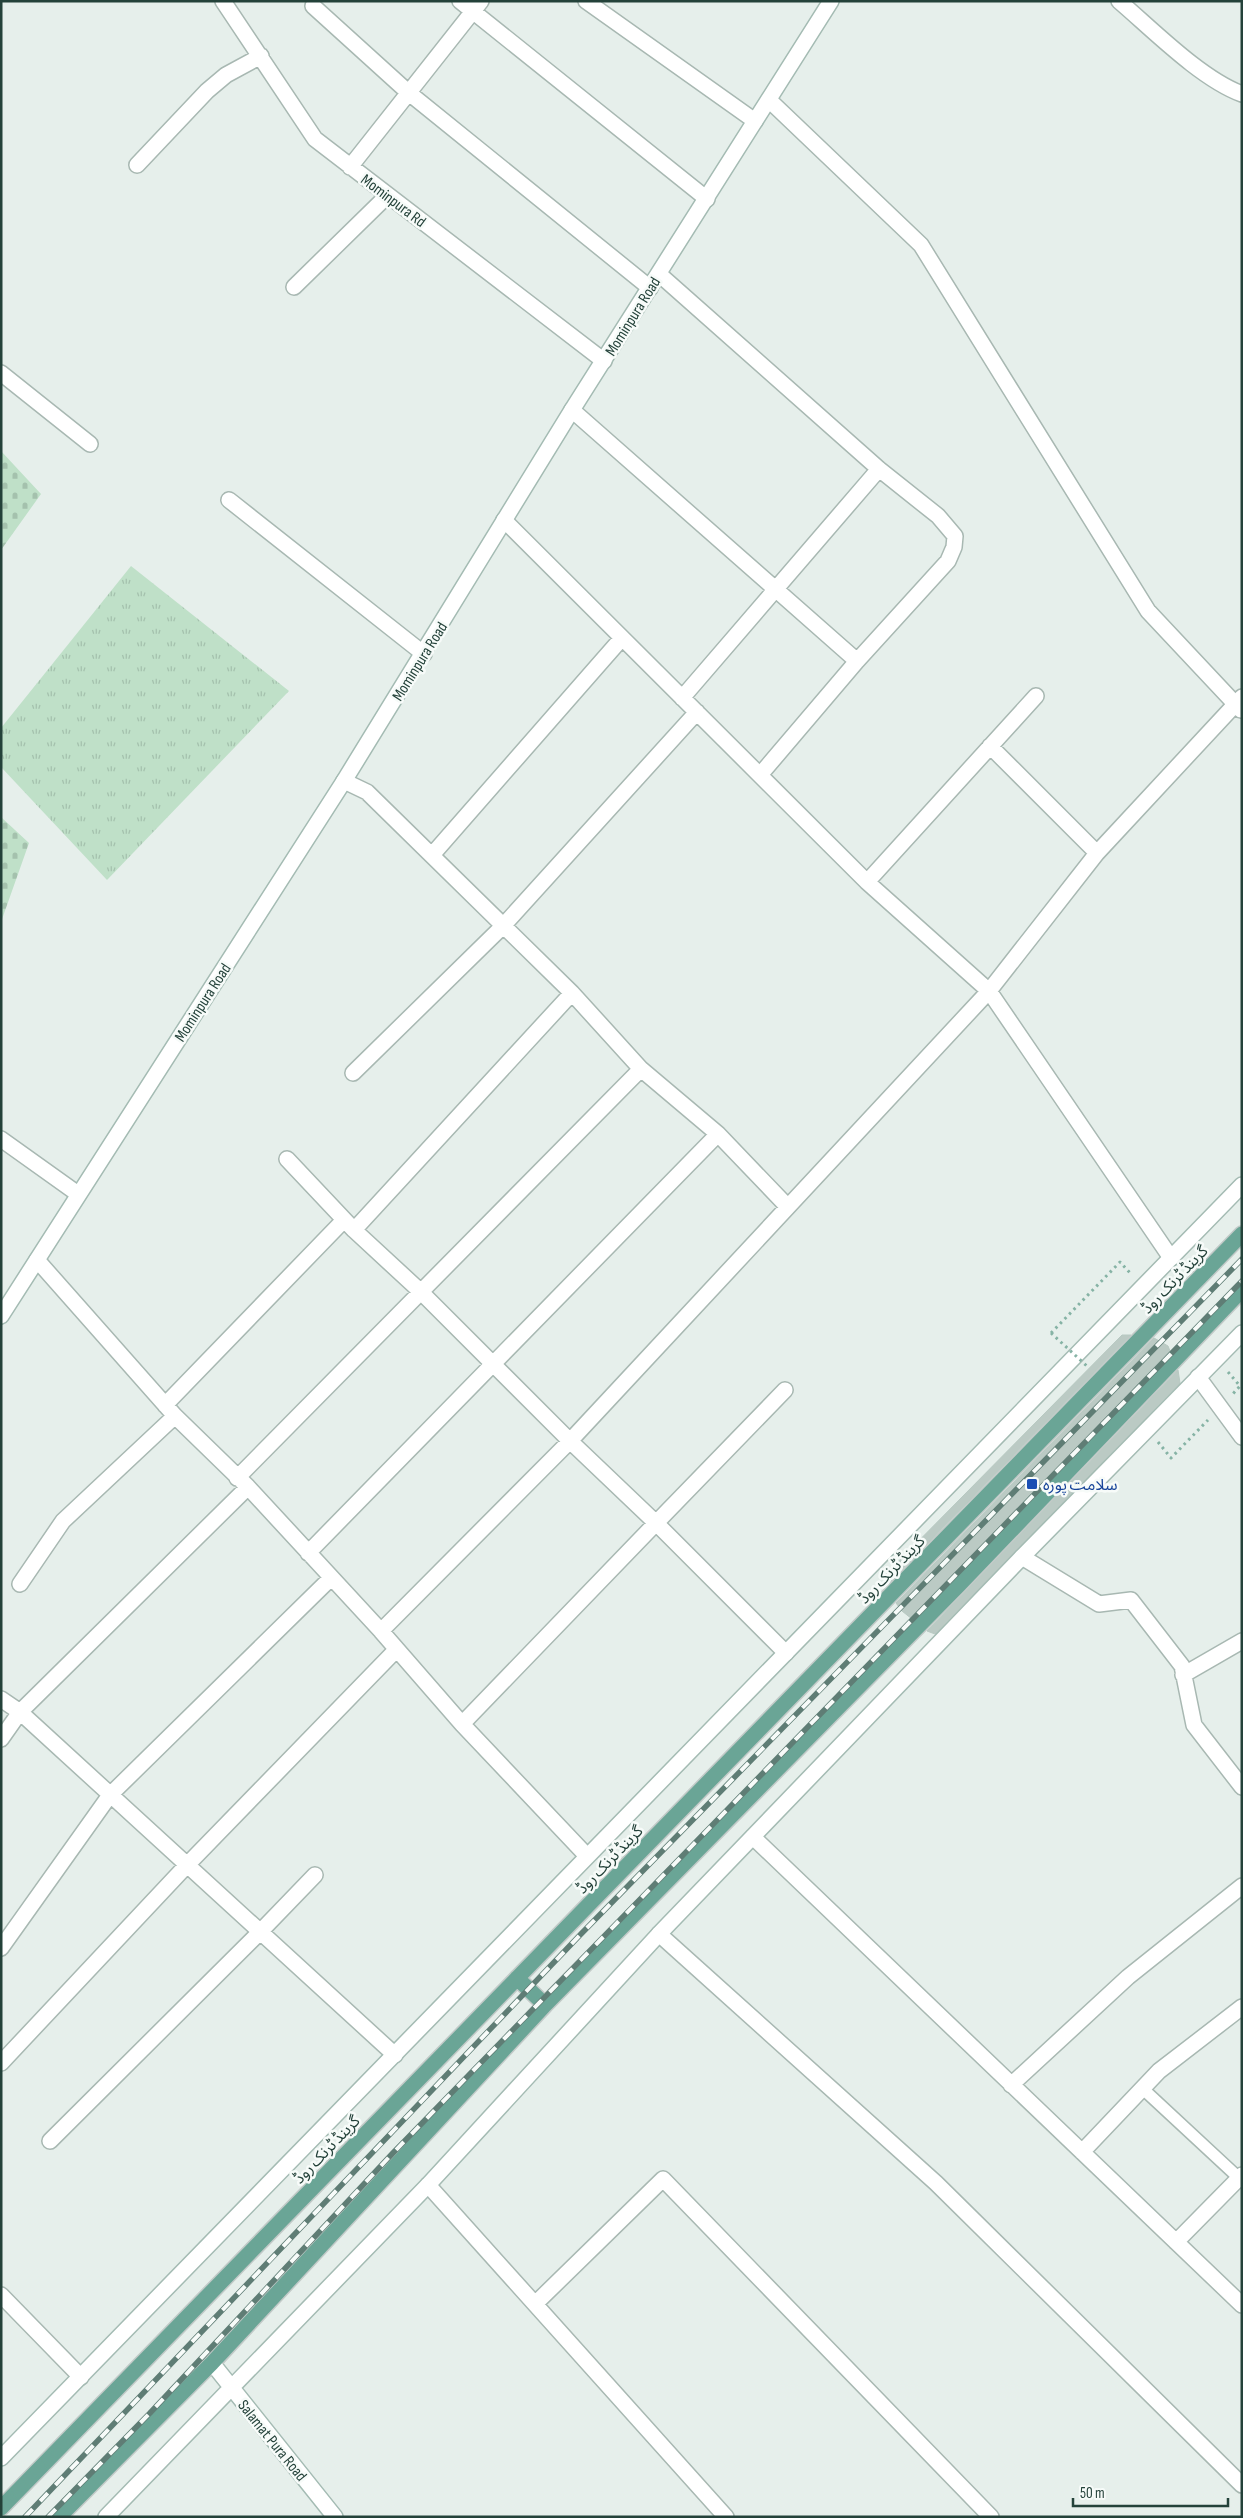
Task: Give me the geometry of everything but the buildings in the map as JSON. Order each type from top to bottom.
[{"type":"main road","name":"گرینڈ ٹرنک روڈ","points":[[1,2508],[1242,1234]]},
{"type":"main road","points":[[59,2517],[212,2362],[545,2006],[960,1585],[1242,1290]]},
{"type":"main road","points":[[517,1978],[545,2006]]},
{"type":"street","name":"Mominpura Rd","points":[[223,1],[314,139],[604,361]]},
{"type":"street","points":[[460,1],[477,7],[707,199]]},
{"type":"street","points":[[586,1],[756,121]]},
{"type":"street","name":"Mominpura Road","points":[[1,1316],[344,781],[424,654],[572,410],[831,1]]},
{"type":"street","points":[[1119,1],[1193,64],[1228,90],[1242,94]]},
{"type":"street","points":[[313,6],[409,93],[650,288]]},
{"type":"street","points":[[350,167],[477,7]]},
{"type":"street","points":[[137,165],[207,91],[226,75],[261,56]]},
{"type":"street","points":[[381,1631],[570,1441],[989,991],[1097,853],[1239,704],[1148,611],[921,245],[769,100]]},
{"type":"street","points":[[294,286],[388,195]]},
{"type":"street","points":[[659,274],[879,469],[948,526],[955,536],[954,547],[948,561],[857,661],[760,775]]},
{"type":"street","points":[[1,373],[90,444]]},
{"type":"street","points":[[572,410],[857,661]]},
{"type":"street","points":[[682,698],[879,469]]},
{"type":"street","points":[[229,500],[424,654]]},
{"type":"street","points":[[504,520],[867,882],[989,991],[1171,1258]]},
{"type":"street","points":[[432,855],[622,638]]},
{"type":"street","points":[[867,882],[1036,696]]},
{"type":"street","points":[[353,1073],[503,926],[697,712]]},
{"type":"street","points":[[990,746],[1097,853]]},
{"type":"street","points":[[344,781],[367,792],[572,993],[641,1069],[718,1134],[787,1206]]},
{"type":"street","points":[[20,1584],[63,1521],[572,993]]},
{"type":"street","points":[[1,1739],[20,1712],[242,1482],[420,1291],[641,1069]]},
{"type":"street","points":[[308,1553],[718,1134]]},
{"type":"street","points":[[1,1139],[78,1194]]},
{"type":"street","points":[[287,1159],[349,1225],[420,1291],[786,1653]]},
{"type":"street","points":[[1,2458],[1242,1185]]},
{"type":"street","points":[[37,1260],[170,1410],[242,1482],[381,1631],[462,1724],[587,1856]]},
{"type":"street","points":[[106,2517],[428,2185],[659,1934],[753,1836],[1022,1557],[1242,1333]]},
{"type":"street","points":[[1198,1377],[1242,1437]]},
{"type":"street","points":[[462,1724],[785,1390]]},
{"type":"street","points":[[1022,1557],[1099,1604],[1131,1600],[1182,1666],[1194,1725],[1236,1770],[1242,1788]]},
{"type":"street","points":[[1,1948],[110,1794],[331,1578]]},
{"type":"street","points":[[1183,1675],[1242,1641]]},
{"type":"street","points":[[1,2063],[187,1865],[396,1650]]},
{"type":"street","points":[[1,1699],[20,1712],[395,2054]]},
{"type":"street","points":[[753,1836],[1242,2304]]},
{"type":"street","points":[[50,2141],[260,1932],[315,1874]]},
{"type":"street","points":[[1011,2084],[1128,1977],[1242,1886]]},
{"type":"street","points":[[659,1934],[936,2183],[1242,2485]]},
{"type":"street","points":[[1082,2152],[1159,2071],[1242,2007]]},
{"type":"street","points":[[1176,2242],[1240,2176]]},
{"type":"street","points":[[535,2304],[663,2179],[991,2517]]},
{"type":"street","points":[[428,2185],[726,2517]]},
{"type":"street","points":[[1,2295],[81,2377]]},
{"type":"street","name":"Salamat Pura Road","points":[[212,2362],[336,2517]]},
{"type":"lane","points":[[1142,2088],[1240,2176]]},
{"type":"path","points":[[1089,1368],[1051,1333],[1120,1262]]},
{"type":"path","points":[[1226,1401],[1240,1386]]},
{"type":"path","points":[[1171,1458],[1212,1415]]},
{"type":"green space","points":[[1,451],[41,494],[1,550]]},
{"type":"green space","points":[[131,566],[289,691],[107,880],[1,767],[1,728]]},
{"type":"green space","points":[[1,817],[29,843],[1,922]]},
{"type":"railway","points":[[25,2517],[580,1935],[1242,1259]]},
{"type":"railway","points":[[48,2517],[150,2413],[392,2154],[1242,1281]]},
{"type":"place","name":"سلامت پورہ","points":[[1032,1484]]}]
